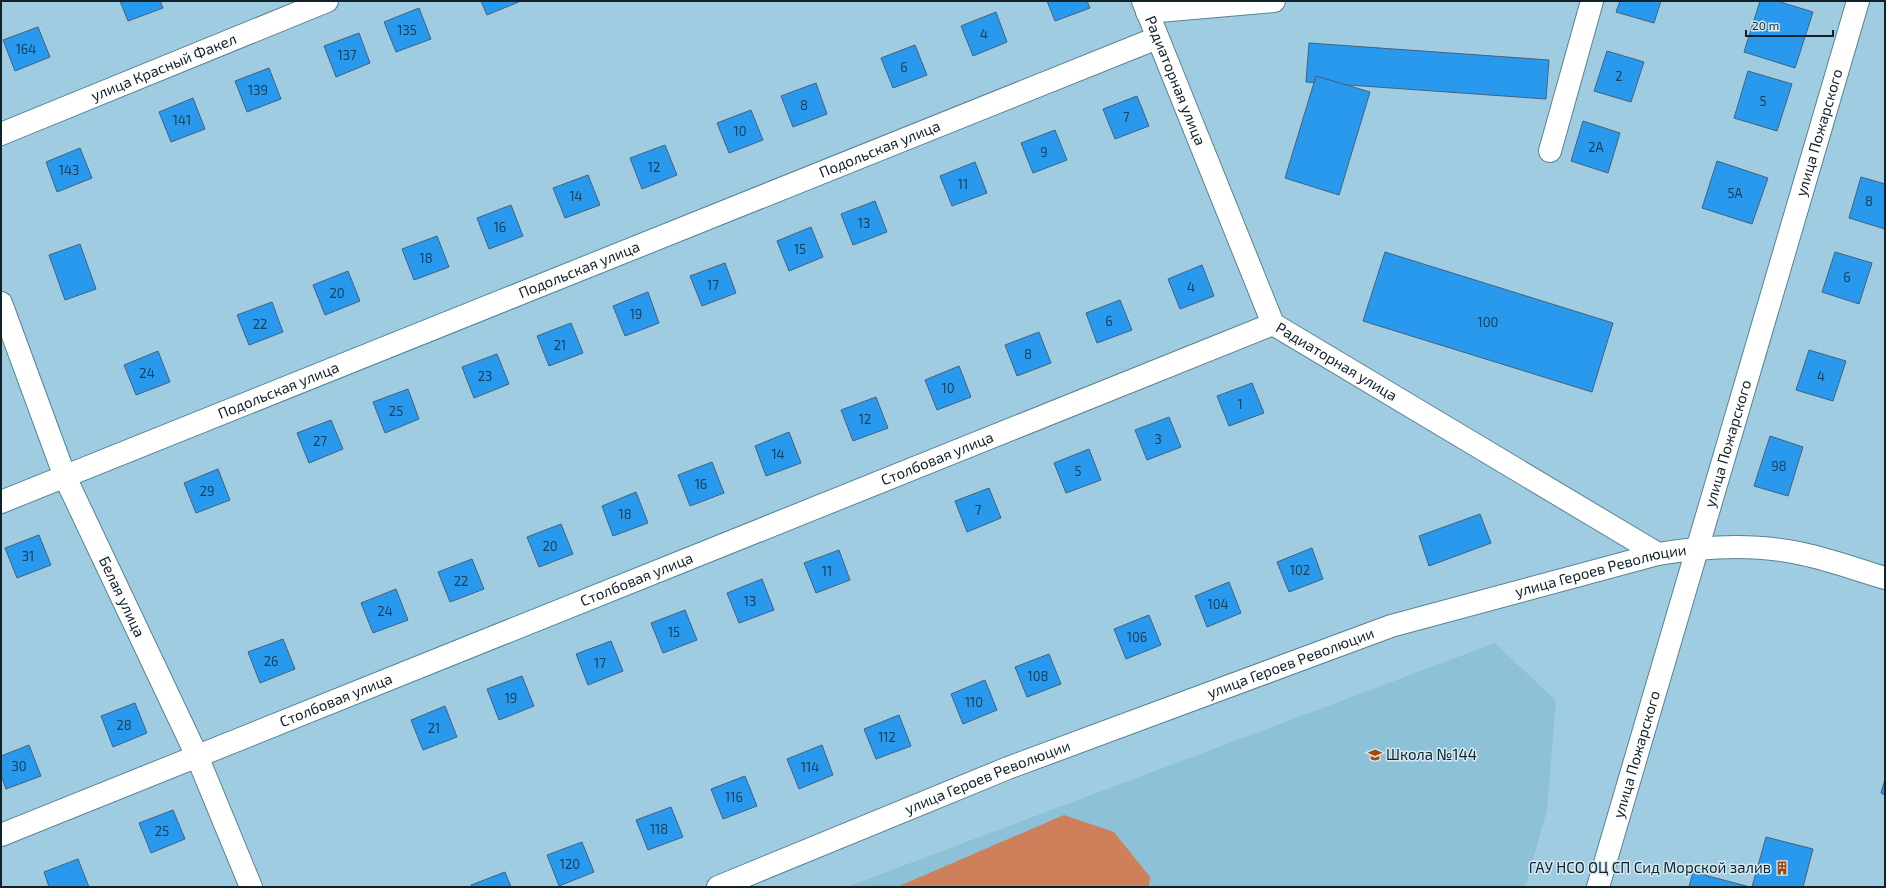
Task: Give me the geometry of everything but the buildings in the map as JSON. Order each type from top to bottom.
[{"type":"street","name":"улица Красный Факел","points":[[1,134],[327,1]]},
{"type":"street","points":[[1145,6],[1274,1]]},
{"type":"street","points":[[1550,150],[1592,1]]},
{"type":"street","name":"улица Пожарского","points":[[1598,887],[1696,548],[1858,1]]},
{"type":"street","name":"Радиаторная улица","points":[[1145,6],[1273,324],[1658,554]]},
{"type":"street","name":"Подольская улица","points":[[1,502],[1157,38]]},
{"type":"street","name":"Белая улица","points":[[1,302],[65,477],[197,756],[251,887]]},
{"type":"street","name":"Столбовая улица","points":[[1,835],[1273,324]]},
{"type":"street","name":"улица Героев Революции","points":[[718,887],[1008,768],[1391,626],[1658,554],[1696,548],[1748,546],[1803,554],[1885,578]]},
{"type":"shaded area","name":"Школа №144","points":[[1495,643],[1556,701],[1547,810],[1525,887],[847,887]]},
{"type":"shaded area","points":[[1064,815],[1114,832],[1150,877],[1149,887],[897,887]]},
{"type":"place","name":"Школа №144","points":[[1375,755]]},
{"type":"place","name":"ГАУ НСО ОЦ СП Сид Морской залив","points":[[1782,868]]}]
